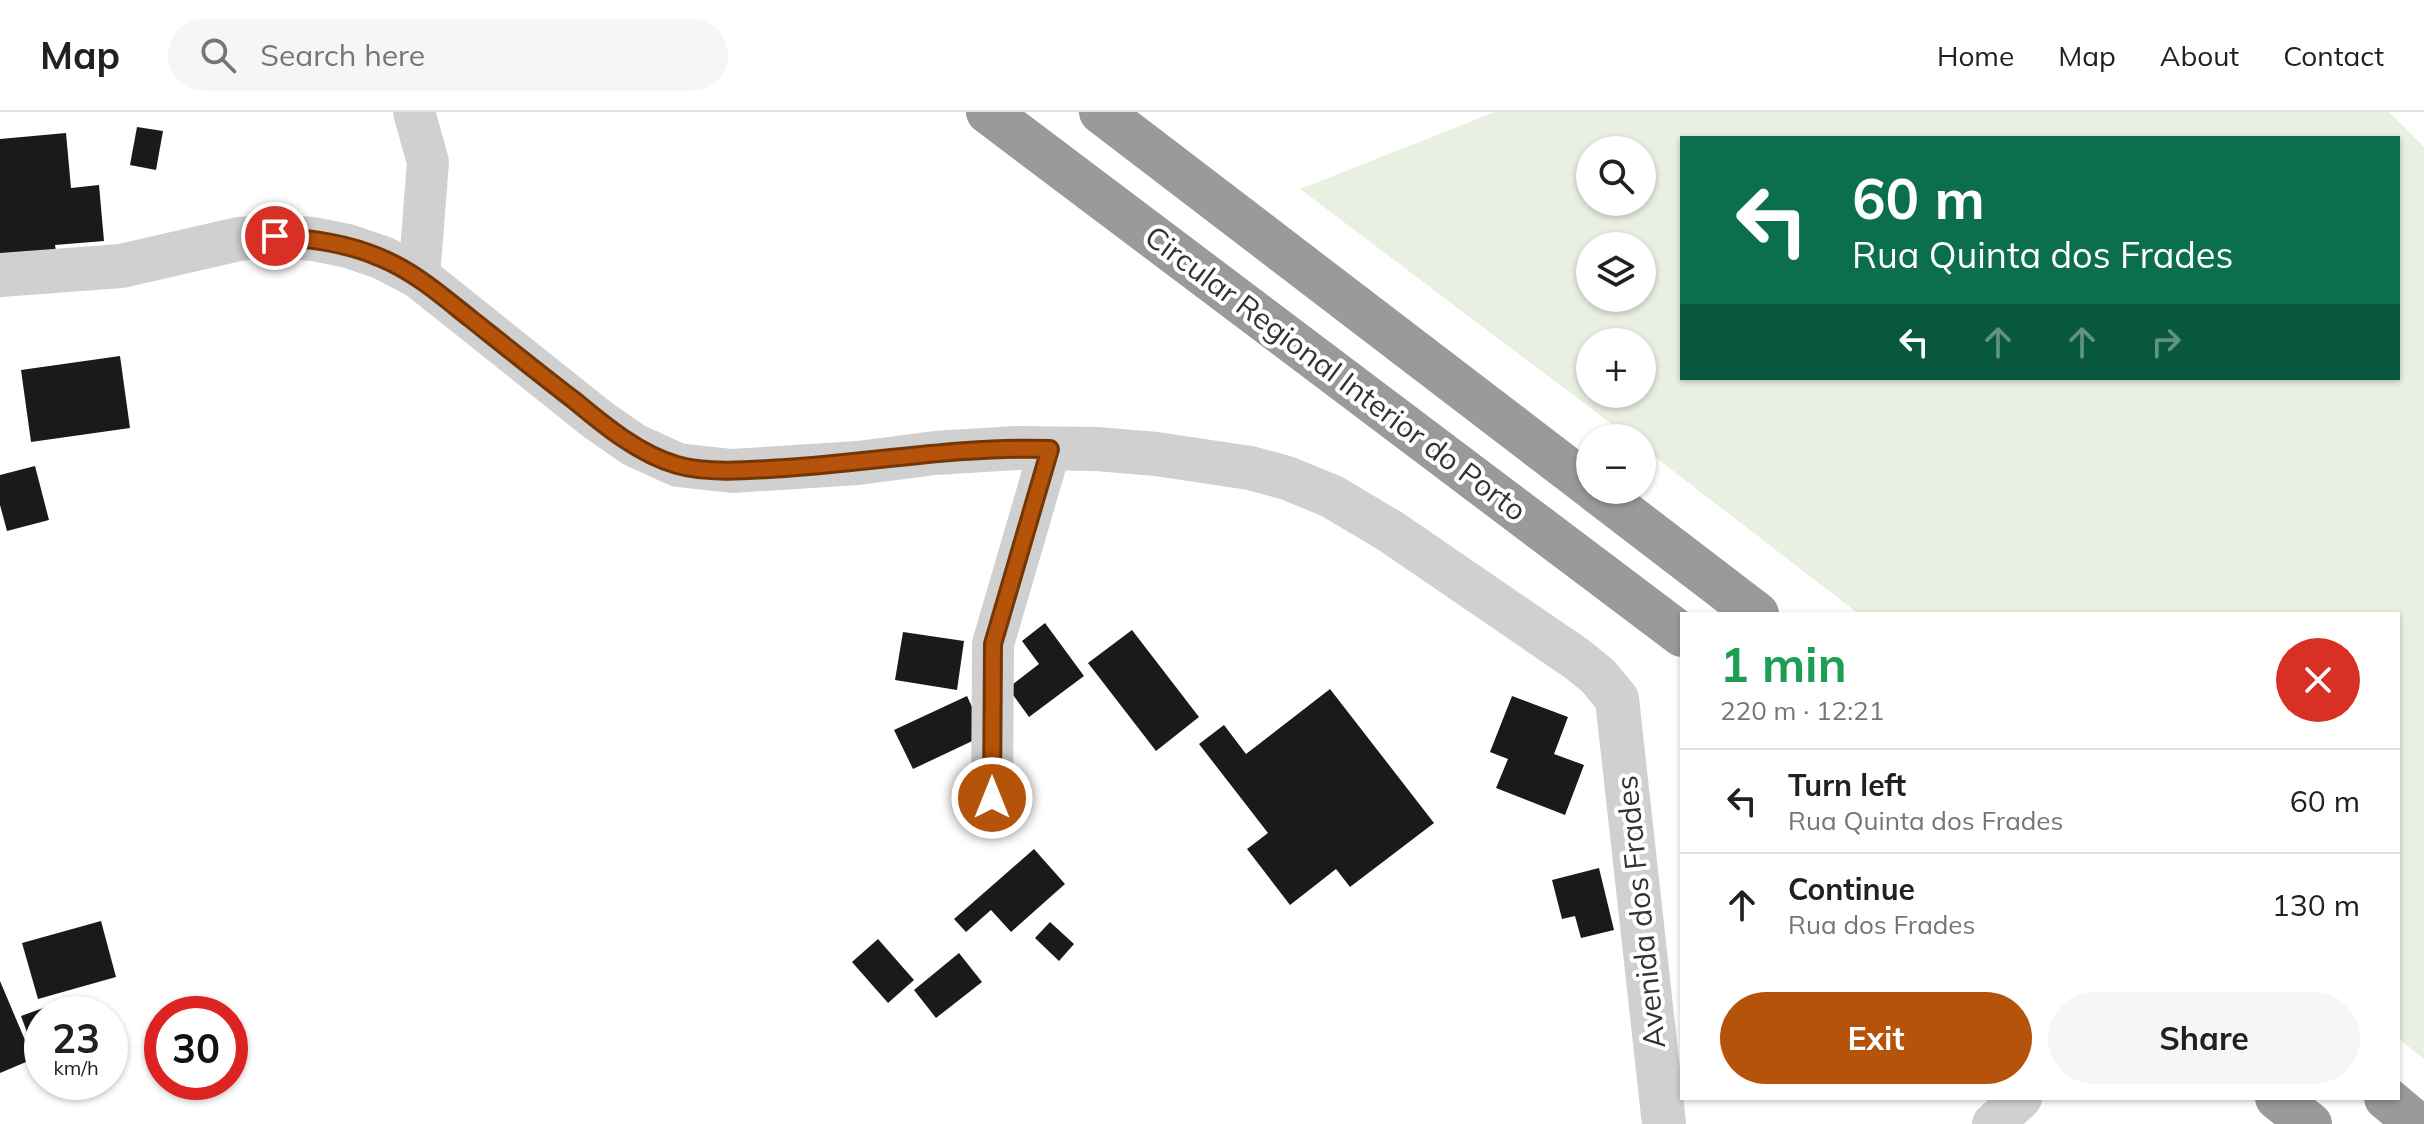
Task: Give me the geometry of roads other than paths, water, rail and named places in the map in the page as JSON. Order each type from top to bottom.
[{"type":"highway","name":"Circular Regional Interior do Porto","points":[[988,112],[1680,633]]},
{"type":"highway","name":"Circular Regional Interior do Porto","points":[[1101,112],[1576,476]]},
{"type":"highway","name":"Circular Regional Interior do Porto","points":[[1613,504],[1754,612]]},
{"type":"highway","points":[[2280,1100],[2310,1124]]},
{"type":"highway","points":[[2388,1100],[2417,1124]]},
{"type":"street","points":[[414,112],[428,162],[419,277]]},
{"type":"street","points":[[0,275],[121,266],[239,239],[275,236],[313,239],[348,246],[383,258],[419,277],[598,420],[634,445],[678,465],[732,471],[858,463],[935,453],[1050,449],[993,644],[992,798]]},
{"type":"street","name":"Avenida dos Frades","points":[[1050,449],[1207,460],[1287,478],[1331,496],[1390,531],[1598,676],[1617,699],[1664,1124]]},
{"type":"street","points":[[1993,1124],[2019,1100]]}]
